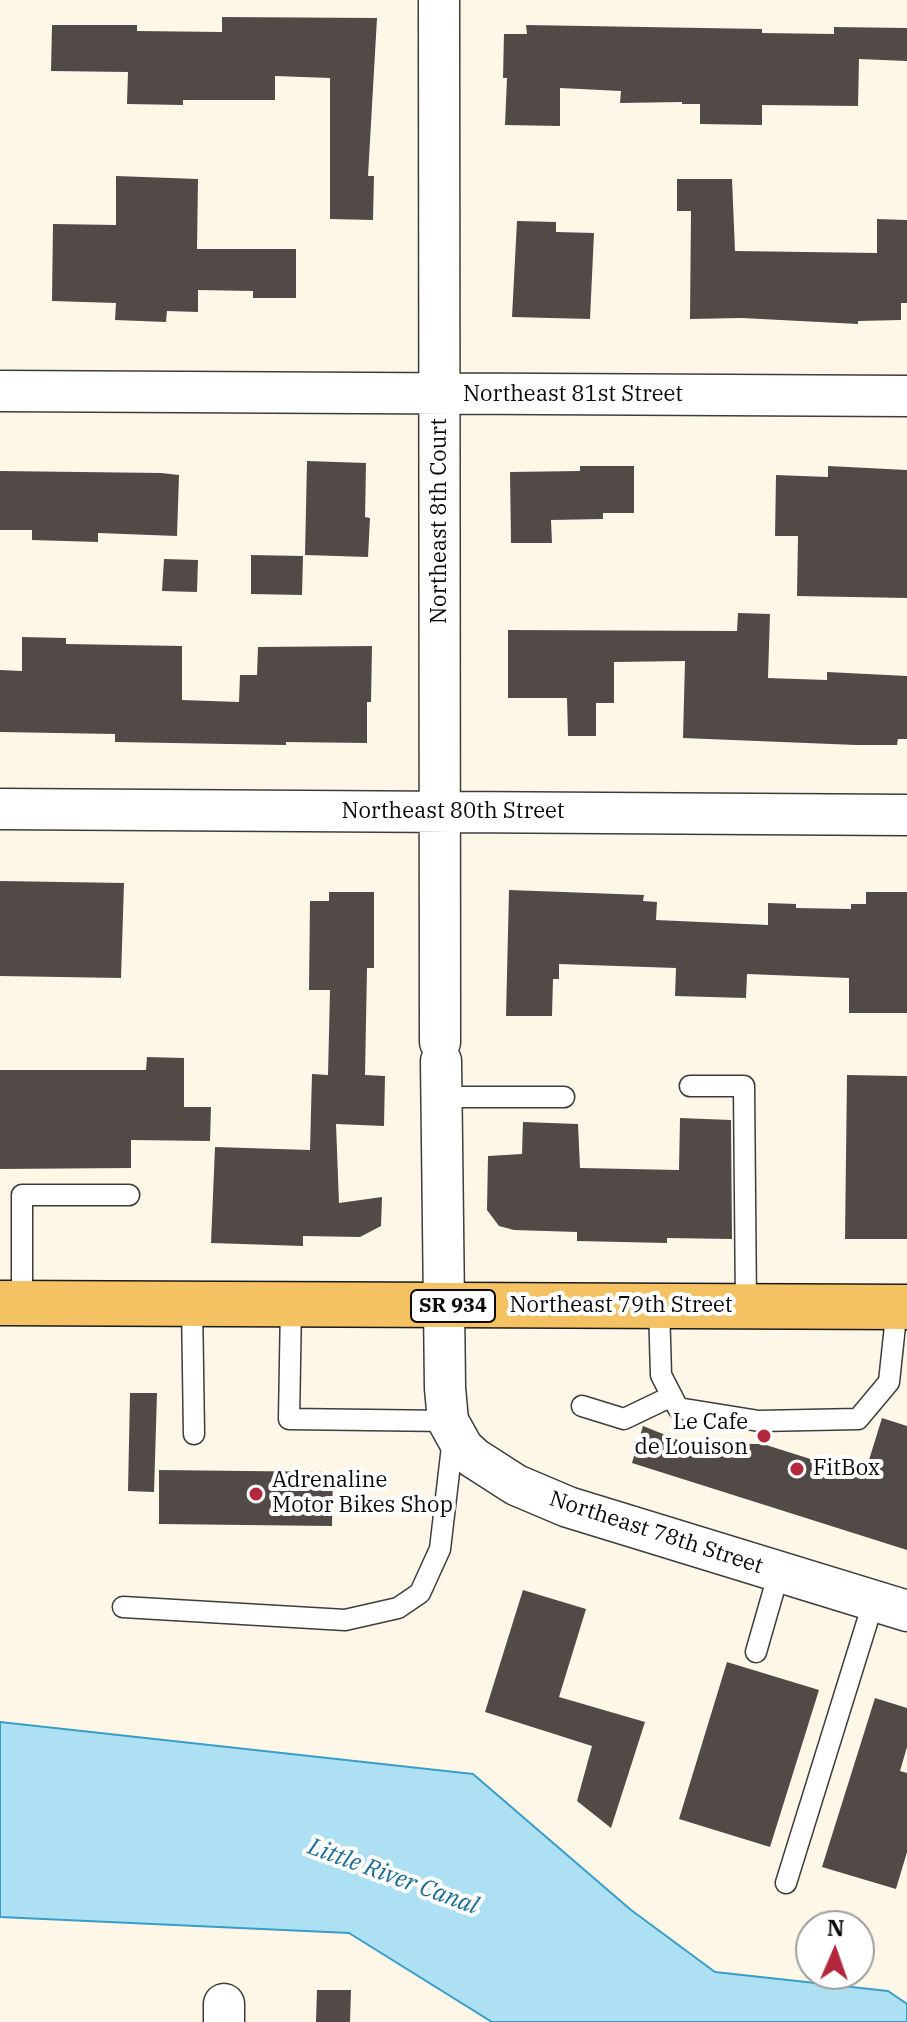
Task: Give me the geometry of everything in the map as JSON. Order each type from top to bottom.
[{"type":"main road","name":"Northeast 79th Street","points":[[11,1304],[902,1307]]},
{"type":"street","name":"Northeast 8th Court","points":[[439,0],[443,1306]]},
{"type":"street","name":"Northeast 81st Street","points":[[0,391],[907,396]]},
{"type":"street","name":"Northeast 80th Street","points":[[0,809],[907,815]]},
{"type":"street","points":[[443,1306],[445,1388],[451,1428]]},
{"type":"street","name":"Northeast 78th Street","points":[[451,1428],[474,1458],[516,1485],[540,1496],[598,1518],[890,1606]]},
{"type":"lane","points":[[441,1067],[564,1097]]},
{"type":"lane","points":[[690,1086],[744,1086],[746,1307]]},
{"type":"lane","points":[[11,1304],[22,1195],[129,1195]]},
{"type":"lane","points":[[192,1304],[194,1434]]},
{"type":"lane","points":[[123,1607],[345,1620],[398,1608],[420,1593],[440,1549],[451,1428],[289,1419],[291,1305]]},
{"type":"lane","points":[[659,1306],[661,1375],[678,1408],[759,1421],[858,1419],[889,1382],[902,1307]]},
{"type":"lane","points":[[582,1406],[624,1419],[672,1396]]},
{"type":"lane","points":[[756,1652],[779,1572]]},
{"type":"lane","points":[[786,1883],[890,1606]]},
{"type":"water","name":"Little River Canal","points":[[0,1722],[473,1774],[631,1910],[715,1972],[795,1981],[795,1990],[888,1991],[907,2004],[907,2022],[492,2022],[349,1933],[0,1917]]},
{"type":"building","points":[[222,17],[377,18],[368,176],[374,176],[373,220],[330,219],[330,78],[275,76],[275,100],[183,100],[183,105],[127,104],[128,72],[51,71],[52,25],[137,25],[137,31],[222,32]]},
{"type":"building","points":[[526,25],[762,29],[762,33],[834,34],[834,27],[907,28],[907,61],[859,59],[858,106],[762,105],[762,125],[700,124],[700,104],[620,103],[621,91],[560,88],[560,126],[505,125],[507,78],[503,78],[504,34],[527,34]]},
{"type":"building","points":[[116,176],[198,179],[197,249],[296,249],[296,298],[253,298],[253,291],[198,290],[198,312],[167,311],[166,322],[115,320],[116,303],[52,301],[53,224],[116,225]]},
{"type":"building","points":[[677,179],[732,179],[735,251],[877,253],[877,219],[907,220],[907,303],[901,303],[901,320],[858,321],[858,324],[742,318],[690,319],[691,211],[677,211]]},
{"type":"building","points":[[517,221],[556,222],[556,232],[594,233],[590,319],[512,317]]},
{"type":"building","points":[[307,461],[366,463],[365,517],[370,518],[368,557],[305,555]]},
{"type":"building","points":[[580,466],[634,466],[634,513],[603,513],[603,519],[551,520],[552,543],[511,543],[510,472],[580,471]]},
{"type":"building","points":[[828,466],[907,470],[907,598],[797,596],[798,536],[775,536],[776,475],[828,477]]},
{"type":"building","points":[[0,471],[179,475],[177,536],[98,533],[98,542],[32,540],[32,530],[0,530]]},
{"type":"building","points":[[251,555],[303,556],[302,595],[251,594]]},
{"type":"building","points":[[164,559],[198,560],[197,592],[162,591]]},
{"type":"building","points":[[738,613],[770,614],[768,678],[827,680],[827,672],[907,676],[907,739],[898,739],[897,745],[856,745],[683,738],[685,661],[614,662],[614,703],[596,703],[596,736],[568,736],[567,698],[508,698],[508,630],[737,631]]},
{"type":"building","points":[[22,637],[66,638],[66,644],[182,646],[182,700],[239,702],[240,675],[257,675],[258,647],[372,646],[367,743],[115,742],[115,734],[0,732],[0,670],[22,671]]},
{"type":"building","points":[[0,881],[124,883],[121,978],[0,976]]},
{"type":"building","points":[[509,890],[644,895],[643,901],[657,902],[656,920],[768,925],[768,903],[796,904],[796,908],[851,909],[851,904],[866,904],[866,892],[907,892],[907,1013],[849,1013],[849,978],[747,974],[746,998],[675,996],[676,968],[559,964],[559,979],[553,979],[552,1016],[506,1016]]},
{"type":"building","points":[[329,892],[374,892],[374,968],[367,968],[365,1075],[385,1076],[384,1126],[336,1124],[339,1203],[382,1197],[381,1226],[360,1237],[303,1236],[303,1246],[211,1243],[215,1147],[310,1150],[312,1074],[328,1075],[330,990],[309,990],[310,901],[329,901]]},
{"type":"building","points":[[147,1057],[184,1058],[184,1107],[211,1107],[210,1141],[131,1140],[131,1168],[0,1169],[0,1070],[146,1070]]},
{"type":"building","points":[[847,1075],[907,1076],[907,1239],[845,1239]]},
{"type":"building","points":[[680,1118],[731,1120],[732,1239],[667,1238],[667,1243],[577,1241],[577,1232],[514,1230],[499,1226],[487,1210],[488,1156],[522,1154],[523,1122],[578,1124],[580,1168],[679,1170]]},
{"type":"building","points":[[130,1393],[157,1393],[154,1492],[128,1491]]},
{"type":"building","points":[[882,1418],[907,1426],[907,1550],[632,1463],[643,1426],[688,1444],[763,1444],[864,1476]]},
{"type":"building","points":[[159,1470],[333,1472],[332,1526],[159,1524]]},
{"type":"building","points":[[523,1590],[586,1609],[559,1697],[645,1722],[611,1828],[577,1801],[592,1746],[485,1712]]},
{"type":"building","points":[[727,1662],[819,1690],[770,1847],[679,1819]]},
{"type":"building","points":[[875,1698],[907,1708],[907,1747],[900,1771],[907,1773],[907,1852],[896,1889],[822,1867]]},
{"type":"building","points":[[317,1990],[351,1990],[350,2022],[316,2022]]},
{"type":"place","name":"Le Cafe de Louison","points":[[764,1436]]},
{"type":"place","name":"FitBox","points":[[797,1469]]},
{"type":"place","name":"Adrenaline Motor Bikes Shop","points":[[256,1494]]}]
